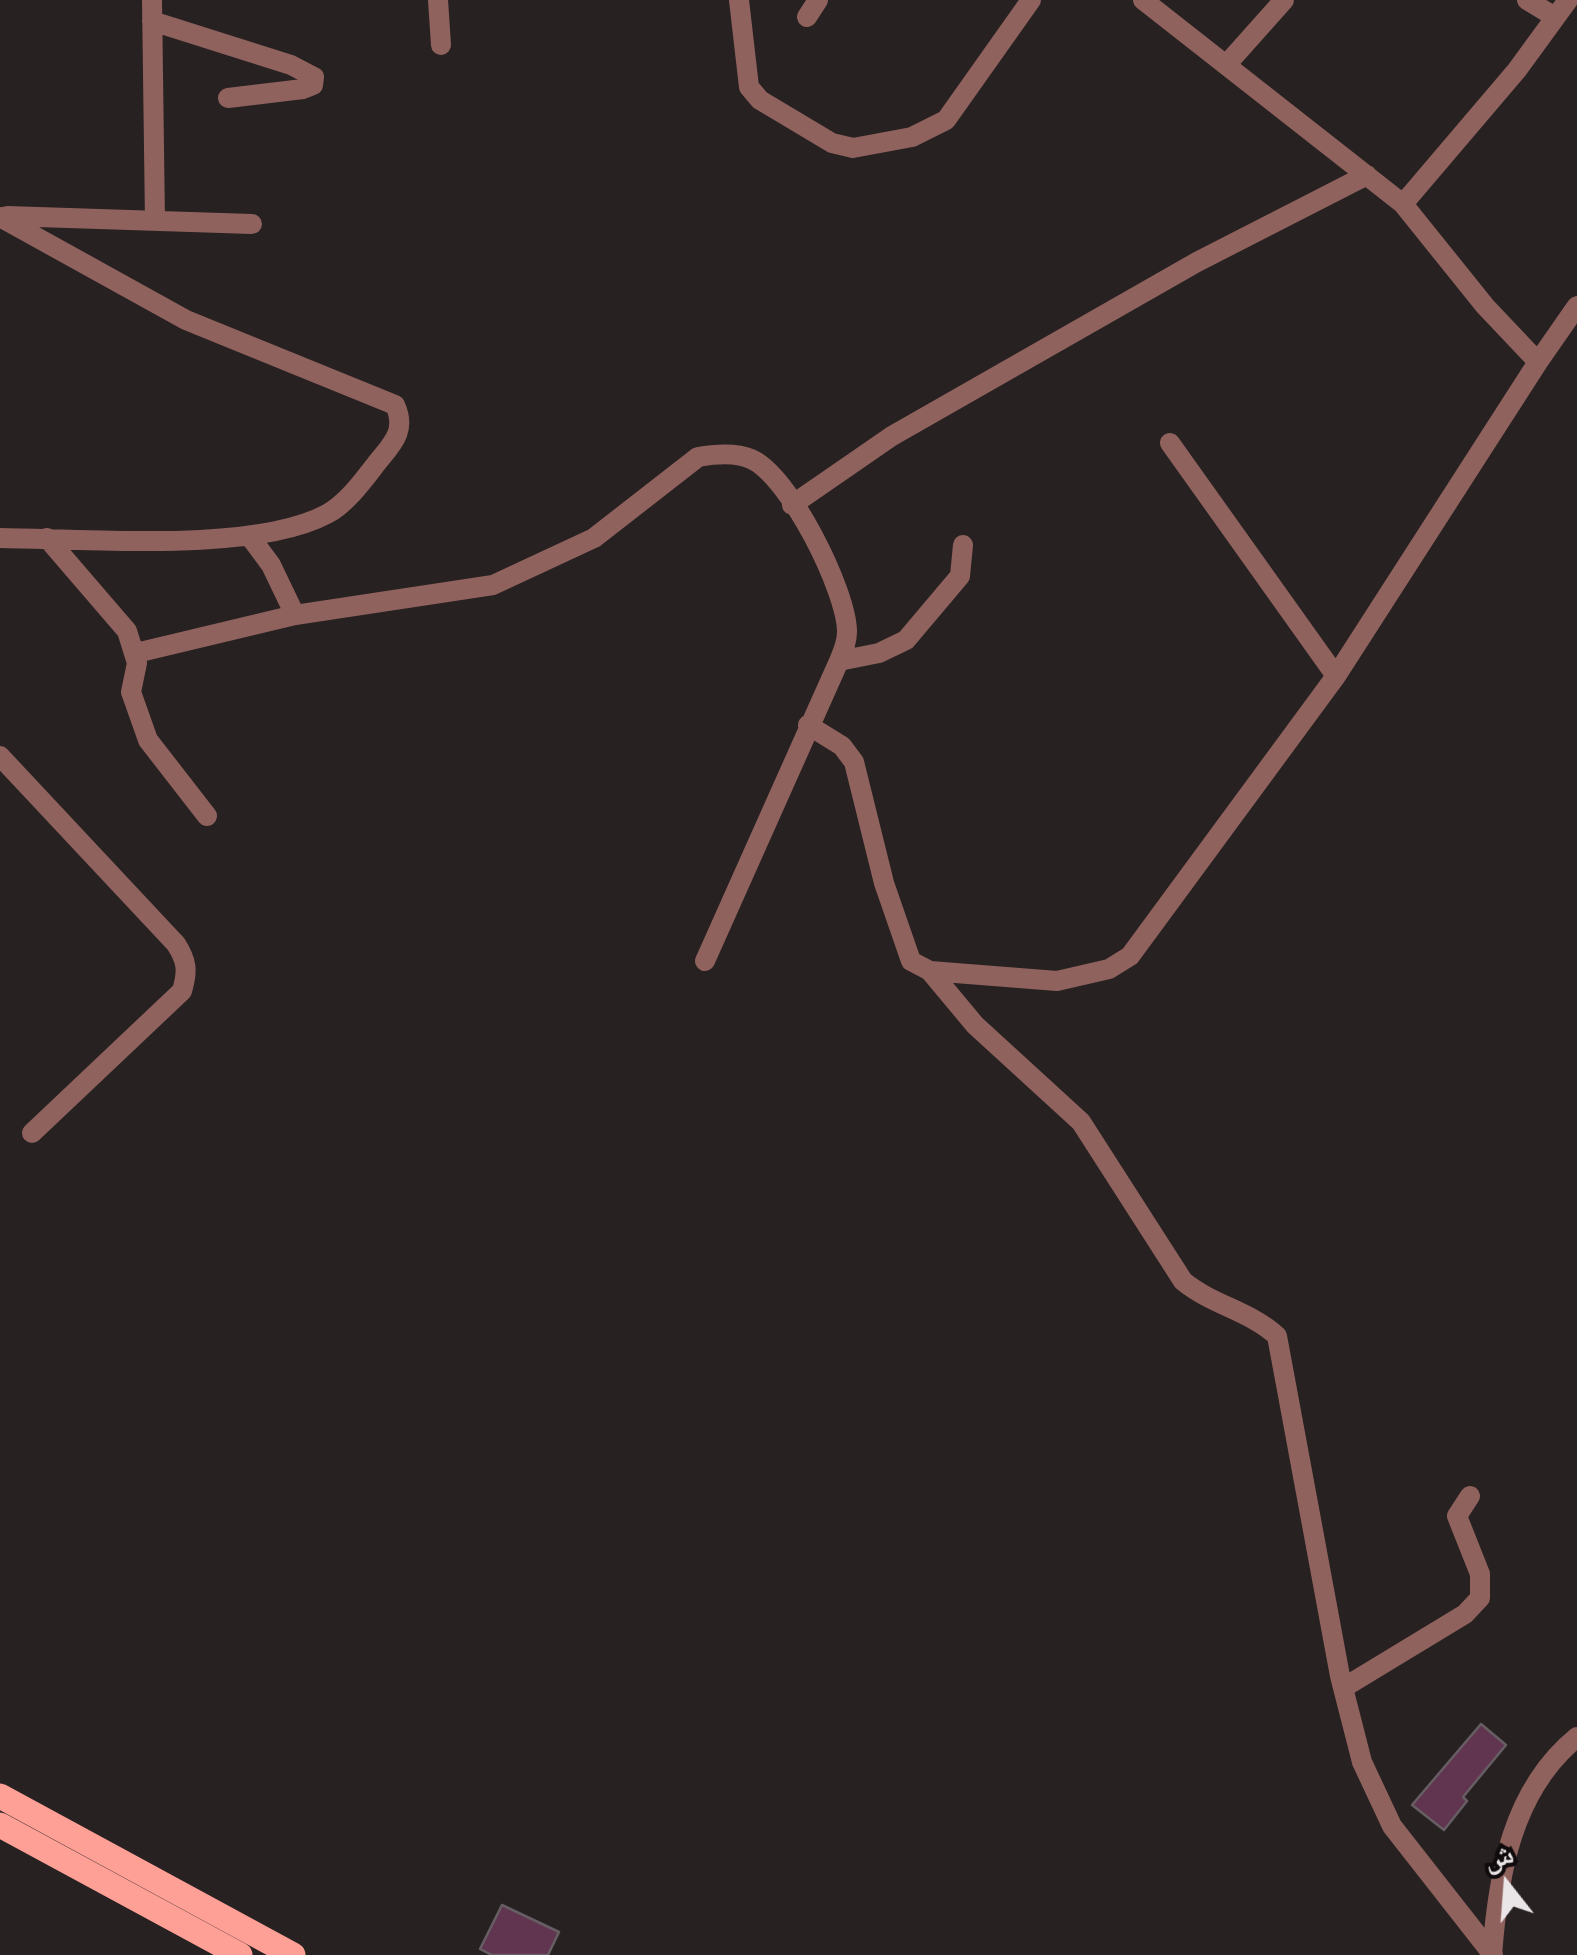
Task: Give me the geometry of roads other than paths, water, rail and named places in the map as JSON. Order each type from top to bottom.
[{"type":"main road","points":[[0,1796],[293,1955]]},
{"type":"main road","points":[[0,1824],[240,1955]]},
{"type":"street","points":[[438,0],[441,44]]},
{"type":"street","points":[[740,0],[748,87],[760,100],[832,144],[854,148],[912,137],[946,120],[1031,0]]},
{"type":"street","points":[[1143,0],[1403,204],[1485,306],[1538,362]]},
{"type":"street","points":[[1227,64],[1284,0]]},
{"type":"street","points":[[1403,204],[1517,70],[1561,8],[1528,0]]},
{"type":"street","points":[[155,221],[152,11],[291,65],[314,81],[303,89],[228,98]]},
{"type":"street","points":[[792,505],[892,436],[1196,262],[1367,175]]},
{"type":"street","points":[[0,216],[252,224]]},
{"type":"street","points":[[0,216],[186,320],[395,404],[401,418],[398,436],[363,481],[329,513],[251,538],[0,538]]},
{"type":"street","points":[[808,724],[851,756],[902,947],[910,961],[930,971],[1057,981],[1076,979],[1121,962],[1149,932],[1204,849],[1336,676],[1577,306]]},
{"type":"street","points":[[1170,443],[1336,676]]},
{"type":"street","points":[[136,653],[295,615],[494,585],[594,538],[645,502],[684,466],[714,454],[752,459],[766,469],[816,539],[837,588],[847,633],[839,662],[705,961]]},
{"type":"street","points":[[48,538],[127,631],[136,653],[130,692],[148,740],[182,789],[207,816]]},
{"type":"street","points":[[251,538],[271,565],[295,615]]},
{"type":"street","points":[[839,662],[879,653],[906,640],[956,582],[963,546]]},
{"type":"street","points":[[0,756],[176,944],[185,958],[187,973],[182,991],[32,1133]]},
{"type":"street","points":[[930,971],[975,1025],[1080,1122],[1183,1280],[1205,1299],[1266,1326],[1277,1336],[1343,1688],[1362,1762],[1392,1826],[1492,1955]]},
{"type":"street","points":[[1343,1688],[1465,1614],[1480,1598],[1480,1574],[1457,1516],[1470,1496]]},
{"type":"street","points":[[1492,1955],[1502,1860],[1518,1818],[1577,1738]]}]
